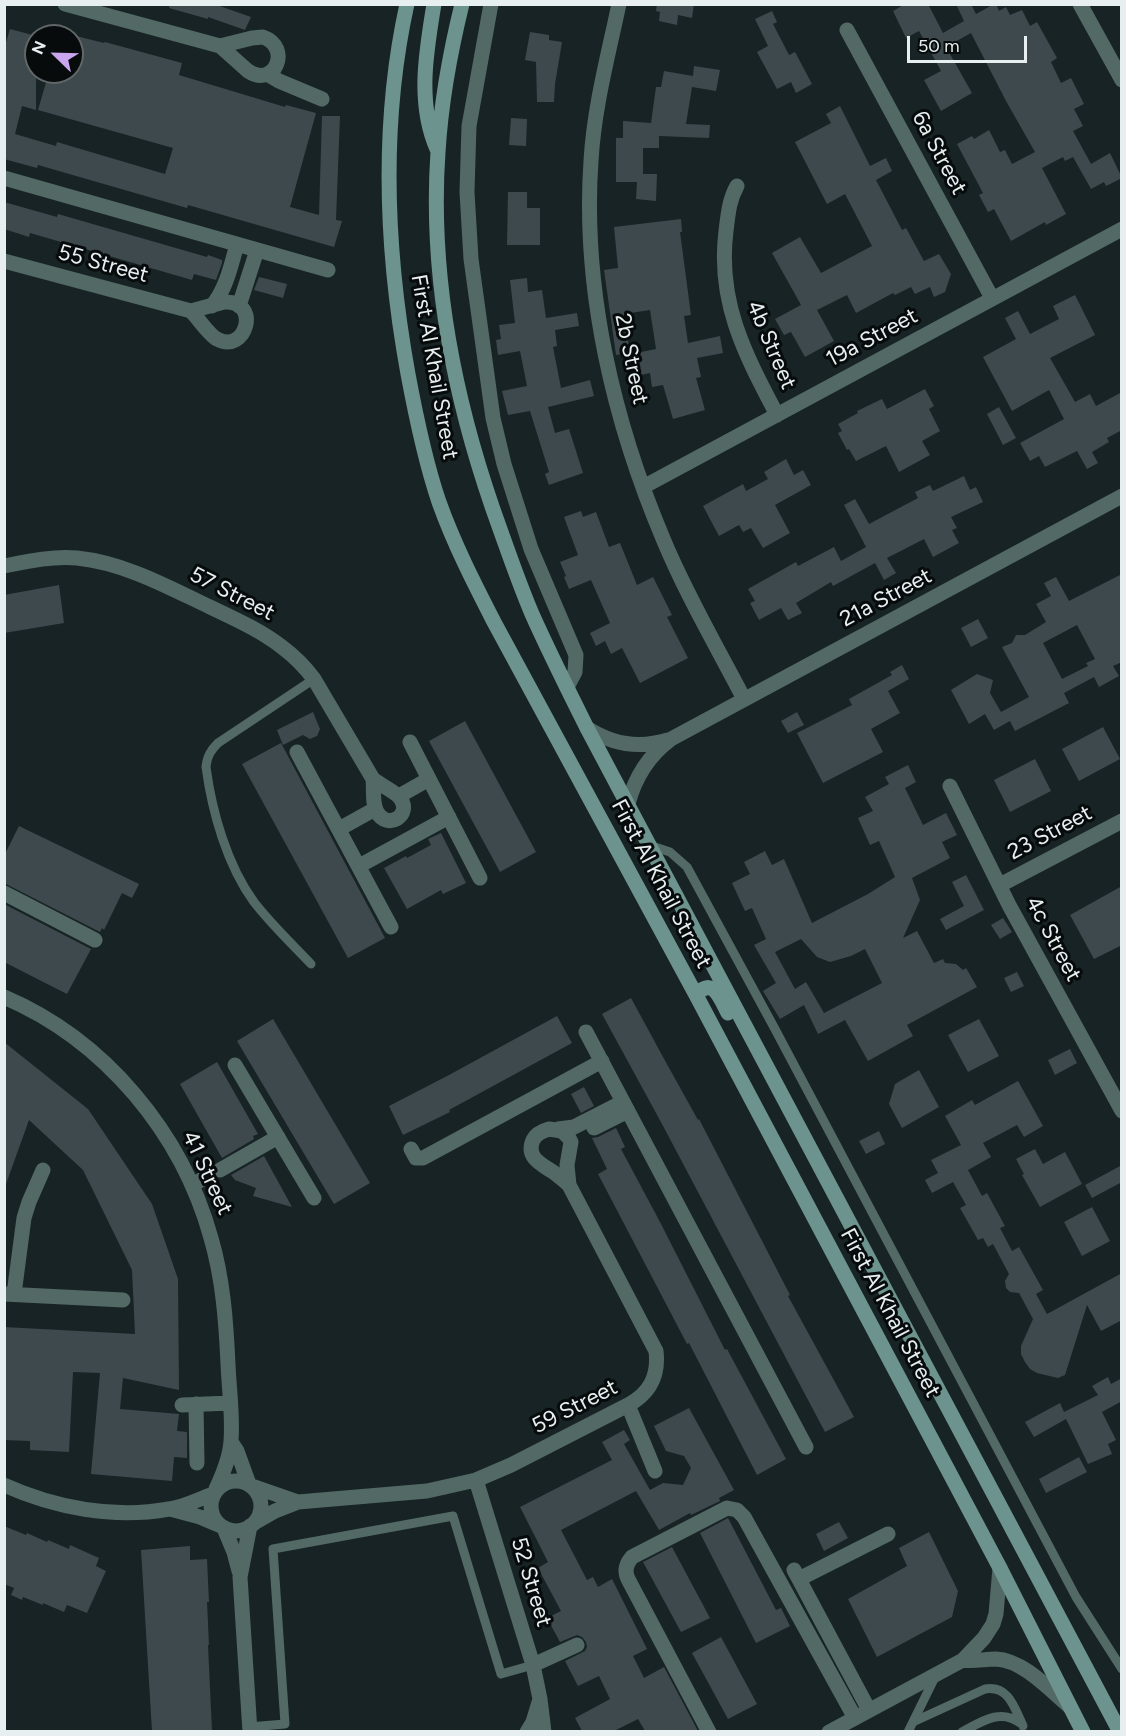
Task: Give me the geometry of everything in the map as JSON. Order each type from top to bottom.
[{"type":"main road","points":[[398,4],[399,42]]},
{"type":"main road","name":"First Al Khail Street","points":[[407,4],[399,42],[390,137],[389,187],[395,291],[411,394],[438,500],[462,558],[494,622],[696,995],[1000,1568],[1083,1731]]},
{"type":"main road","points":[[434,4],[429,33],[425,106],[431,137],[438,152]]},
{"type":"main road","name":"First Al Khail Street","points":[[462,4],[446,82],[438,152],[436,196],[441,285],[446,329],[475,459],[516,574],[531,612],[587,728],[1120,1731]]},
{"type":"main road","points":[[696,995],[703,988],[708,987],[716,991],[760,1070],[778,1086]]},
{"type":"street","points":[[65,4],[220,46],[252,74],[267,74],[275,67],[278,57],[276,47],[269,39],[252,38],[220,46]]},
{"type":"street","points":[[492,4],[469,126],[467,192],[471,259],[493,418],[504,464],[531,549],[576,655],[575,672],[567,687]]},
{"type":"street","name":"2b Street","points":[[619,4],[593,133],[589,190],[594,285],[605,357],[624,426],[657,525],[676,569],[744,699]]},
{"type":"street","points":[[1080,4],[1122,80]]},
{"type":"street","name":"6a Street","points":[[847,30],[992,298]]},
{"type":"street","points":[[267,74],[322,99]]},
{"type":"street","points":[[4,178],[328,270]]},
{"type":"street","name":"4b Street","points":[[737,186],[732,195],[725,237],[728,300],[740,341],[777,415]]},
{"type":"street","name":"19a Street","points":[[644,487],[1122,229]]},
{"type":"street","points":[[212,306],[225,284],[237,244]]},
{"type":"street","points":[[239,306],[257,250]]},
{"type":"street","name":"55 Street","points":[[4,261],[191,311]]},
{"type":"street","points":[[229,302],[239,306],[246,314],[247,325],[237,338],[226,341],[221,341],[211,335],[191,311],[229,302]]},
{"type":"street","name":"21a Street","points":[[628,804],[636,779],[643,767],[660,747],[671,739],[1122,496]]},
{"type":"street","name":"57 Street","points":[[4,566],[56,557],[79,558],[102,563],[136,573],[258,630],[294,657],[314,679],[373,779]]},
{"type":"street","name":"21a Street","points":[[587,728],[621,744],[646,745],[671,739]]},
{"type":"street","points":[[410,742],[480,878]]},
{"type":"street","points":[[297,752],[391,927]]},
{"type":"street","points":[[373,779],[399,796],[403,811],[398,819],[394,821],[384,819],[377,813],[373,779]]},
{"type":"street","points":[[399,796],[429,779]]},
{"type":"street","name":"4c Street","points":[[950,786],[1000,885],[1122,1111]]},
{"type":"street","points":[[339,829],[375,809]]},
{"type":"street","points":[[358,866],[449,817]]},
{"type":"street","name":"23 Street","points":[[1000,885],[1122,821]]},
{"type":"street","points":[[4,893],[95,940]]},
{"type":"street","name":"41 Street","points":[[4,997],[57,1025],[79,1041],[120,1078],[163,1131],[192,1185],[211,1238],[223,1294],[226,1322],[231,1442],[215,1491]]},
{"type":"street","points":[[586,1032],[806,1447]]},
{"type":"street","points":[[411,1149],[416,1158],[423,1158],[602,1061]]},
{"type":"street","points":[[235,1065],[314,1198]]},
{"type":"street","points":[[569,1185],[537,1163],[532,1155],[532,1145],[536,1136],[544,1130],[576,1126],[626,1106]]},
{"type":"street","points":[[571,1142],[626,1106]]},
{"type":"street","points":[[558,1130],[566,1134],[571,1142],[567,1165],[569,1185]]},
{"type":"street","points":[[192,1185],[278,1137]]},
{"type":"street","points":[[43,1170],[24,1218],[9,1294],[123,1300]]},
{"type":"street","name":"59 Street","points":[[252,1525],[283,1507],[298,1502],[427,1491],[476,1480],[511,1465],[628,1405],[644,1394],[656,1374],[656,1351],[569,1185]]},
{"type":"street","points":[[197,1463],[189,1404],[230,1403]]},
{"type":"street","points":[[628,1405],[655,1470]]},
{"type":"street","name":"41 Street","points":[[231,1442],[237,1450],[250,1485]]},
{"type":"street","points":[[240,1577],[252,1525],[260,1513],[261,1501],[250,1485],[232,1480],[215,1491],[211,1499],[210,1511],[222,1527],[234,1552],[240,1577],[249,1729]]},
{"type":"street","name":"52 Street","points":[[476,1480],[533,1665],[544,1731]]},
{"type":"street","points":[[4,1485],[41,1499],[120,1513],[170,1509],[215,1491]]},
{"type":"street","name":"59 Street","points":[[250,1485],[298,1502]]},
{"type":"street","points":[[709,1731],[626,1575],[626,1570],[628,1561],[632,1557],[727,1508],[736,1510],[744,1517],[855,1718]]},
{"type":"street","points":[[170,1509],[201,1517],[237,1531],[252,1525]]},
{"type":"street","points":[[869,1710],[796,1575],[888,1534]]},
{"type":"street","points":[[829,1731],[963,1660],[984,1638],[993,1624],[1000,1568]]},
{"type":"street","points":[[533,1665],[577,1645]]},
{"type":"street","points":[[963,1660],[995,1659],[1012,1663],[1028,1672],[1070,1707]]},
{"type":"street","points":[[527,1731],[533,1722],[540,1699]]},
{"type":"lane","points":[[310,964],[264,915],[243,885],[225,844],[206,767],[207,758],[218,743],[314,679]]},
{"type":"lane","points":[[649,845],[670,852],[687,867],[776,1030],[1076,1597],[1122,1669]]},
{"type":"lane","points":[[249,1729],[285,1724],[273,1549],[453,1516],[501,1674],[533,1665]]},
{"type":"lane","points":[[908,1731],[936,1675]]},
{"type":"lane","points":[[913,1722],[990,1688],[1000,1690],[1007,1695],[1025,1729]]},
{"type":"lane","points":[[962,1731],[988,1718],[1000,1715],[1011,1718],[1025,1729]]},
{"type":"building","points":[[170,4],[214,4],[251,17],[245,30],[208,17],[208,19],[169,8]]},
{"type":"building","points":[[657,4],[694,4],[692,18],[678,15],[677,25],[659,21],[660,12],[656,11]]},
{"type":"building","points":[[905,4],[928,4],[943,33],[964,21],[956,4],[971,4],[976,14],[996,4],[999,11],[1006,7],[1010,15],[1022,10],[1030,26],[1037,22],[1057,58],[1051,62],[1061,83],[1071,78],[1084,104],[1074,109],[1083,126],[1073,131],[1091,164],[1110,153],[1122,178],[1106,186],[1104,182],[1091,189],[1073,157],[1065,161],[1063,157],[1042,168],[1066,214],[1046,225],[1045,222],[1011,241],[994,209],[988,212],[979,195],[983,193],[957,144],[972,136],[974,139],[989,130],[1000,152],[1005,150],[1012,164],[1035,152],[971,33],[946,47],[972,93],[941,111],[924,80],[941,71],[919,31],[906,38],[893,11]]},
{"type":"building","points":[[772,11],[777,22],[773,24],[789,55],[795,52],[812,84],[796,93],[791,82],[777,89],[757,52],[768,46],[755,19]]},
{"type":"building","points":[[10,29],[24,33],[24,84],[36,84],[36,110],[22,106],[15,134],[56,146],[57,142],[165,174],[173,148],[38,110],[46,84],[84,84],[84,38],[182,63],[179,75],[285,107],[286,105],[316,113],[290,207],[319,215],[322,116],[340,116],[336,220],[342,221],[334,247],[38,165],[37,168],[4,159],[4,49]]},
{"type":"building","points":[[530,32],[549,35],[549,40],[562,42],[554,102],[537,102],[536,62],[525,60]]},
{"type":"building","points":[[694,66],[720,70],[716,91],[692,87],[686,124],[710,125],[709,138],[659,136],[659,148],[643,148],[643,174],[657,174],[656,201],[636,199],[637,182],[616,182],[616,138],[623,138],[623,121],[651,123],[656,87],[661,87],[664,71],[693,76]]},
{"type":"building","points":[[840,106],[870,166],[886,158],[892,171],[876,180],[902,230],[906,228],[924,261],[939,254],[951,274],[945,292],[934,297],[930,287],[915,294],[911,287],[895,295],[893,293],[856,313],[847,295],[817,310],[834,341],[805,357],[791,332],[784,335],[775,319],[801,305],[772,253],[800,237],[821,273],[872,246],[845,194],[827,204],[795,142],[831,123],[826,114]]},
{"type":"building","points":[[511,118],[527,119],[526,146],[509,145]]},
{"type":"building","points":[[508,192],[527,192],[527,208],[540,208],[540,245],[507,245]]},
{"type":"building","points":[[4,202],[57,217],[58,214],[207,257],[208,255],[222,260],[222,263],[216,280],[194,274],[192,280],[30,233],[29,237],[4,229]]},
{"type":"building","points":[[681,219],[682,232],[680,232],[691,315],[684,316],[688,343],[720,336],[723,353],[697,358],[701,377],[696,378],[705,410],[673,419],[663,385],[652,387],[650,373],[636,376],[631,354],[656,349],[650,310],[624,314],[630,353],[616,355],[604,270],[618,268],[614,227]]},
{"type":"building","points":[[259,277],[287,284],[283,298],[254,290]]},
{"type":"building","points":[[527,278],[528,292],[542,290],[546,318],[577,313],[579,326],[555,330],[557,346],[553,347],[561,388],[590,380],[594,396],[548,407],[555,433],[569,429],[583,473],[549,485],[545,474],[549,472],[530,411],[508,415],[502,391],[527,386],[520,351],[498,355],[496,340],[501,339],[499,325],[515,323],[510,280]]},
{"type":"building","points":[[1075,295],[1095,335],[1050,358],[1075,402],[1090,394],[1096,406],[1122,392],[1122,430],[1107,438],[1109,442],[1092,452],[1098,463],[1087,469],[1077,451],[1045,467],[1039,456],[1030,461],[1020,443],[1064,419],[1049,390],[1012,411],[983,357],[1016,339],[1005,318],[1018,311],[1030,334],[1059,319],[1053,306]]},
{"type":"building","points":[[925,389],[934,406],[929,409],[940,431],[922,441],[930,455],[899,472],[886,446],[856,461],[838,433],[842,431],[838,424],[858,413],[857,411],[882,399],[887,409]]},
{"type":"building","points":[[999,407],[1016,438],[1003,445],[987,414]]},
{"type":"building","points":[[786,459],[794,475],[803,470],[811,485],[775,505],[790,533],[763,548],[751,528],[743,532],[739,525],[719,536],[703,506],[743,484],[746,491],[768,479],[764,472]]},
{"type":"building","points":[[964,476],[970,490],[976,487],[983,502],[951,517],[957,528],[952,530],[959,543],[933,557],[924,539],[887,558],[896,573],[884,580],[875,563],[833,586],[831,582],[796,603],[802,613],[788,620],[781,608],[759,620],[750,603],[755,601],[748,589],[796,562],[798,566],[834,547],[841,561],[866,547],[844,505],[855,499],[869,524],[918,498],[915,492],[930,485],[933,491]]},
{"type":"building","points":[[581,511],[583,517],[596,512],[609,547],[620,543],[637,585],[653,577],[672,615],[667,617],[688,658],[640,683],[622,648],[611,654],[605,641],[596,646],[590,633],[610,623],[591,580],[569,589],[564,577],[566,576],[560,562],[578,555],[564,517]]},
{"type":"building","points":[[1122,574],[1122,662],[1113,666],[1119,676],[1099,687],[1094,677],[1064,693],[1069,703],[1015,731],[1010,721],[994,730],[985,714],[969,724],[951,690],[977,674],[993,680],[990,693],[1001,712],[1029,697],[1002,647],[1012,643],[1016,635],[1025,635],[1046,622],[1036,604],[1051,596],[1044,583],[1056,577],[1069,601]],"holes":[[[1077,625],[1095,659],[1086,663],[1088,666],[1062,679],[1043,643]]]},
{"type":"building","points":[[59,585],[64,623],[4,633],[4,595]]},
{"type":"building","points":[[978,619],[988,638],[971,647],[961,628]]},
{"type":"building","points":[[902,665],[909,679],[888,691],[900,713],[871,729],[883,752],[823,783],[797,733],[852,705],[849,699],[892,675],[890,672]]},
{"type":"building","points":[[313,712],[320,729],[317,736],[310,739],[303,735],[283,745],[277,730]]},
{"type":"building","points":[[797,712],[804,725],[788,733],[781,721]]},
{"type":"building","points":[[465,721],[536,852],[500,872],[429,741]]},
{"type":"building","points":[[1103,727],[1120,759],[1079,781],[1062,749]]},
{"type":"building","points":[[281,743],[385,938],[348,958],[242,764]]},
{"type":"building","points":[[1035,759],[1051,791],[1010,812],[994,780]]},
{"type":"building","points":[[908,765],[916,782],[905,788],[923,825],[946,813],[957,835],[942,842],[950,858],[912,878],[920,900],[903,938],[917,931],[934,963],[943,959],[945,963],[956,964],[963,970],[966,968],[977,987],[907,1025],[913,1036],[868,1061],[845,1020],[818,1034],[804,1005],[780,1019],[763,991],[776,983],[754,945],[766,939],[752,908],[745,911],[732,883],[750,874],[744,862],[765,851],[772,865],[784,859],[812,923],[895,877],[879,841],[870,845],[858,818],[873,811],[865,797],[889,784],[885,777]],"holes":[[[801,939],[817,957],[830,962],[865,949],[882,983],[824,1013],[806,982],[795,989],[775,952]]]},
{"type":"building","points":[[19,826],[139,884],[132,898],[122,893],[104,930],[102,928],[100,932],[4,883],[4,856]]},
{"type":"building","points":[[441,833],[466,883],[443,894],[441,890],[407,909],[384,868],[431,845],[428,839]]},
{"type":"building","points":[[966,875],[984,910],[946,930],[940,919],[964,906],[952,882]]},
{"type":"building","points":[[1122,886],[1122,945],[1094,959],[1070,915]]},
{"type":"building","points":[[4,904],[91,949],[67,994],[4,962]]},
{"type":"building","points":[[1003,918],[1012,932],[1000,939],[991,925]]},
{"type":"building","points":[[1017,972],[1024,986],[1011,992],[1004,978]]},
{"type":"building","points":[[631,998],[699,1119],[790,1295],[788,1296],[854,1417],[825,1432],[602,1014]]},
{"type":"building","points":[[557,1016],[572,1043],[449,1110],[450,1112],[403,1135],[389,1106]]},
{"type":"building","points":[[273,1019],[370,1183],[334,1204],[237,1041]]},
{"type":"building","points":[[979,1019],[999,1056],[968,1072],[948,1035]]},
{"type":"building","points":[[4,1042],[88,1109],[152,1204],[178,1279],[179,1390],[123,1378],[120,1409],[179,1414],[177,1431],[187,1432],[187,1458],[174,1457],[172,1481],[91,1474],[100,1373],[73,1372],[69,1452],[30,1450],[30,1441],[4,1440],[4,1327],[135,1334],[132,1270],[83,1170],[29,1120],[6,1184],[4,1183]]},
{"type":"building","points":[[1070,1049],[1077,1063],[1055,1075],[1048,1060]]},
{"type":"building","points":[[217,1062],[258,1134],[253,1136],[254,1139],[222,1158],[180,1084]]},
{"type":"building","points":[[919,1070],[939,1107],[902,1128],[889,1104],[895,1084]]},
{"type":"building","points":[[1018,1081],[1043,1126],[1024,1137],[1017,1125],[983,1143],[991,1157],[968,1170],[982,1196],[987,1193],[1005,1226],[1000,1228],[1012,1251],[1019,1247],[1043,1290],[1036,1294],[1047,1314],[1122,1273],[1122,1320],[1101,1331],[1087,1305],[1065,1375],[1058,1378],[1037,1373],[1025,1362],[1021,1354],[1021,1346],[1033,1319],[1019,1293],[1010,1292],[1006,1288],[1005,1281],[1009,1274],[993,1244],[988,1247],[983,1238],[978,1240],[960,1208],[966,1205],[953,1182],[932,1193],[925,1180],[938,1173],[931,1160],[961,1145],[945,1116],[972,1100],[975,1105]]},
{"type":"building","points":[[584,1087],[594,1106],[581,1113],[571,1094]]},
{"type":"building","points":[[616,1128],[625,1147],[621,1149],[725,1350],[727,1349],[786,1459],[757,1475],[598,1174],[607,1169],[592,1138]]},
{"type":"building","points":[[879,1131],[885,1144],[866,1154],[859,1141]]},
{"type":"building","points":[[1035,1149],[1043,1164],[1065,1152],[1082,1184],[1040,1207],[1016,1159]]},
{"type":"building","points":[[264,1156],[292,1207],[253,1196],[256,1188],[235,1180],[231,1175]]},
{"type":"building","points":[[1122,1165],[1122,1182],[1092,1198],[1085,1185]]},
{"type":"building","points":[[1092,1207],[1110,1241],[1082,1256],[1064,1222]]},
{"type":"building","points":[[1108,1377],[1111,1384],[1122,1378],[1122,1401],[1102,1412],[1116,1440],[1108,1444],[1112,1454],[1088,1464],[1066,1419],[1034,1437],[1025,1422],[1060,1403],[1064,1412],[1098,1395],[1092,1386]]},
{"type":"building","points":[[689,1408],[734,1490],[719,1498],[720,1501],[691,1515],[690,1513],[659,1530],[636,1491],[561,1530],[587,1580],[593,1577],[598,1587],[612,1579],[647,1649],[633,1656],[644,1678],[664,1667],[698,1731],[645,1731],[638,1719],[614,1731],[582,1731],[575,1718],[610,1699],[599,1676],[578,1686],[565,1661],[585,1651],[586,1642],[577,1635],[560,1642],[547,1618],[561,1611],[538,1568],[548,1562],[520,1507],[612,1460],[602,1442],[624,1430],[630,1440],[624,1444],[650,1490],[663,1483],[683,1485],[691,1468],[684,1456],[666,1451],[654,1426]]},
{"type":"building","points":[[1079,1457],[1087,1472],[1046,1493],[1039,1479]]},
{"type":"building","points":[[728,1518],[776,1610],[781,1608],[790,1626],[756,1643],[700,1533]]},
{"type":"building","points":[[839,1522],[848,1538],[824,1551],[816,1534]]},
{"type":"building","points":[[4,1526],[69,1549],[70,1545],[99,1558],[96,1566],[106,1571],[87,1613],[67,1605],[64,1612],[43,1603],[43,1605],[23,1597],[22,1600],[11,1595],[14,1588],[4,1584]]},
{"type":"building","points":[[929,1532],[958,1591],[952,1617],[877,1657],[848,1599],[907,1566],[899,1548]]},
{"type":"building","points":[[190,1546],[190,1560],[207,1559],[212,1731],[152,1731],[141,1550]]},
{"type":"building","points":[[672,1547],[710,1618],[681,1632],[643,1562]]},
{"type":"building","points":[[721,1637],[757,1704],[728,1719],[692,1653]]}]
